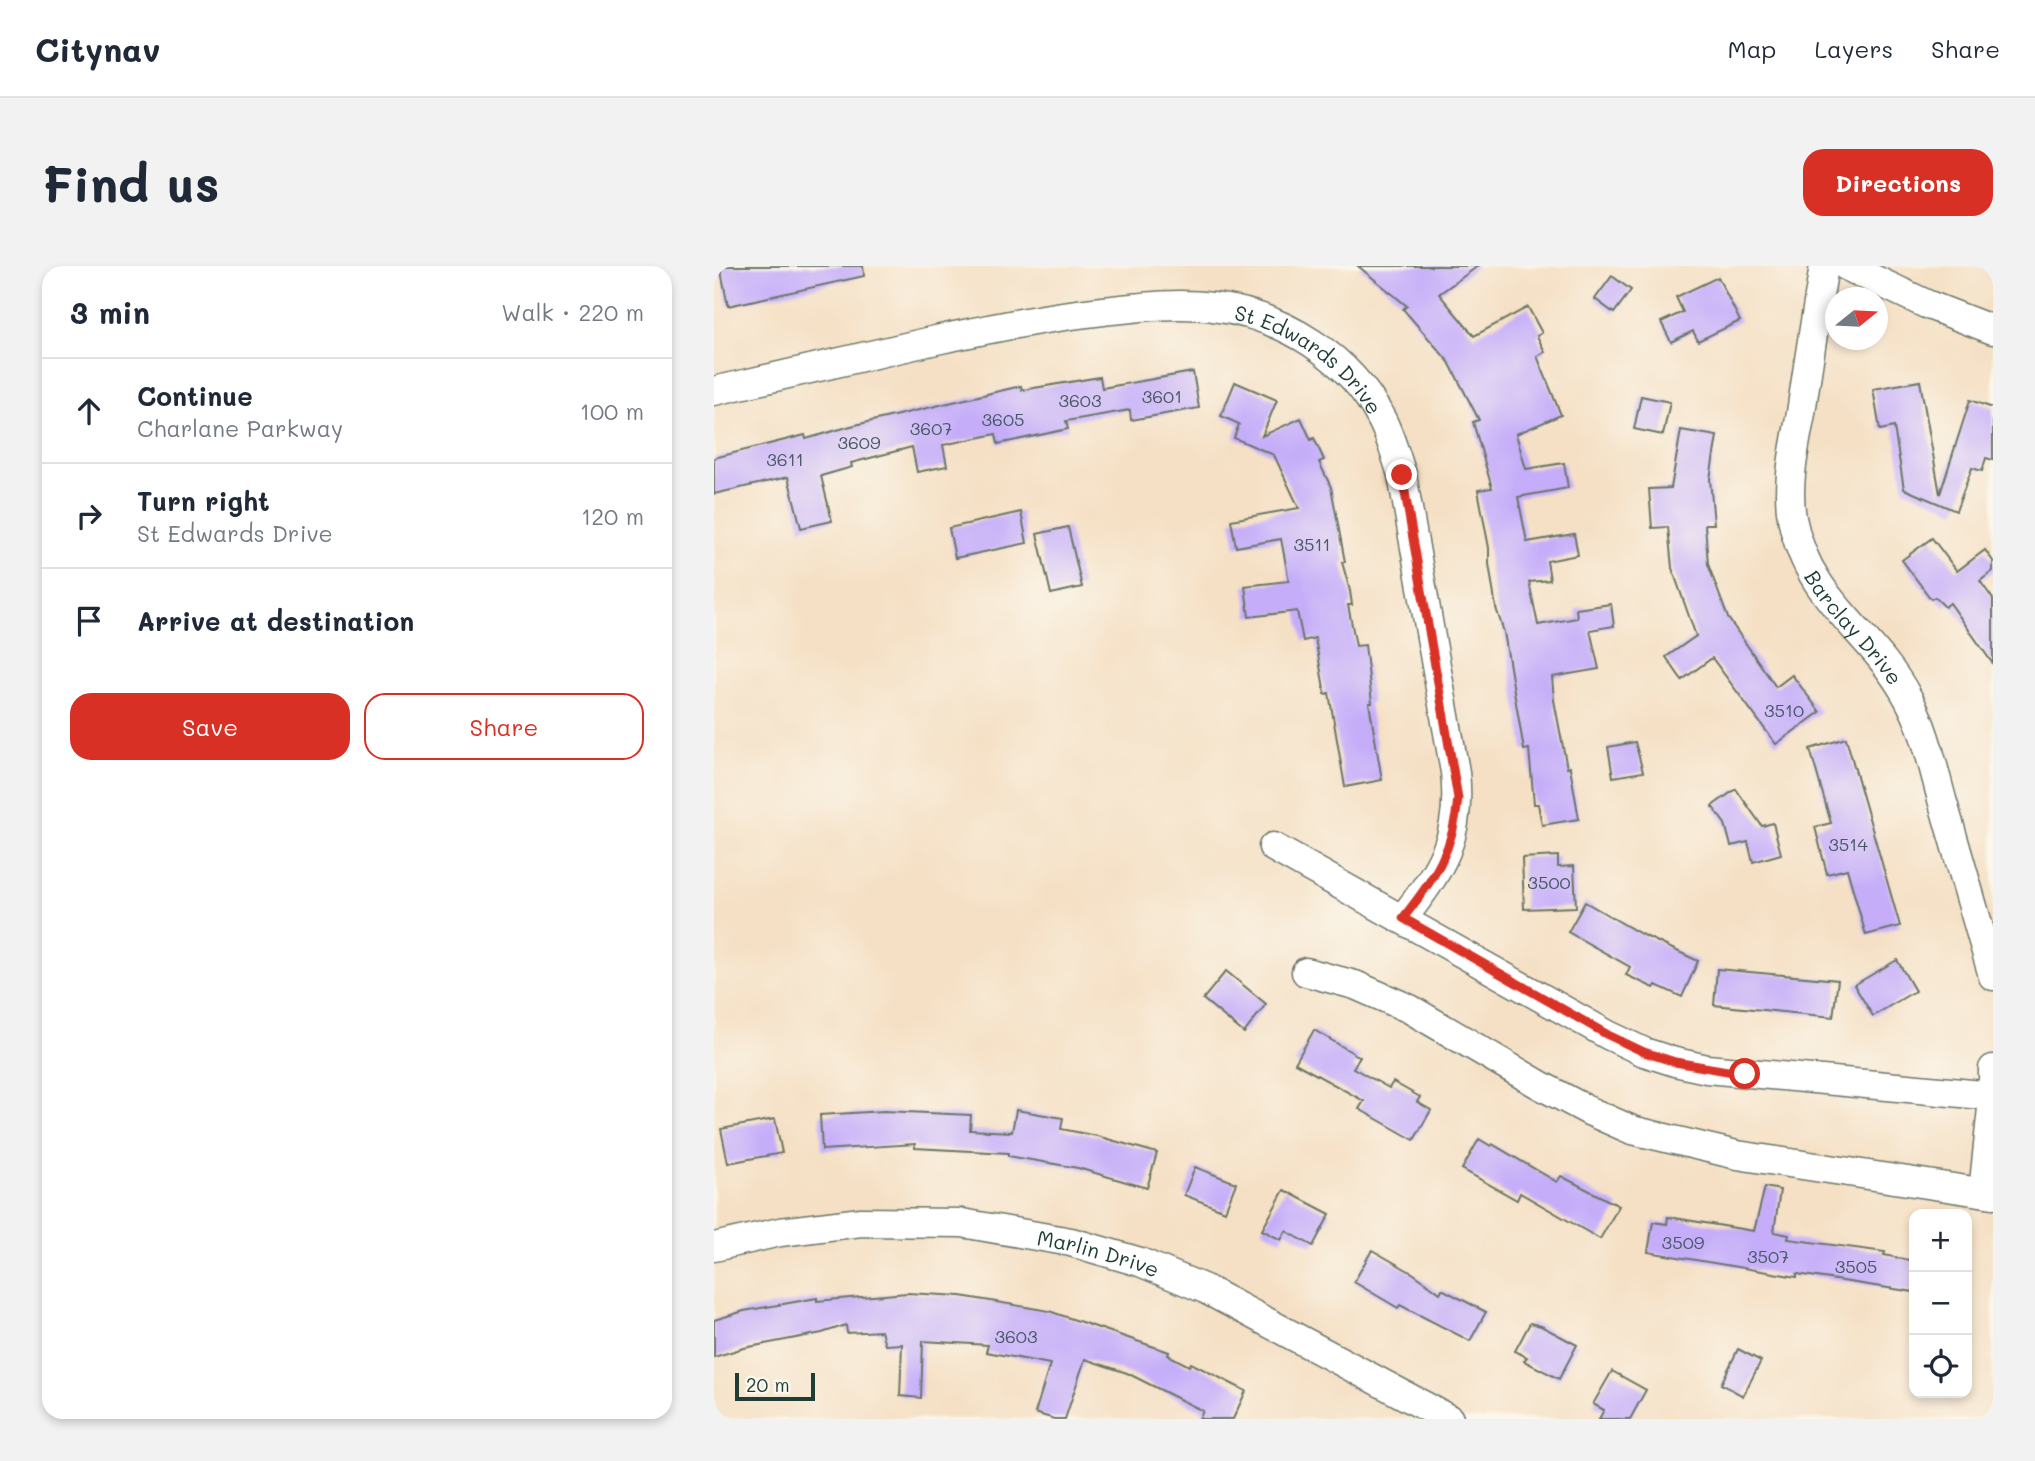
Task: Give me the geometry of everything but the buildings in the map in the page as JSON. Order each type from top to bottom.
[{"type":"street","name":"Barclay Drive","points":[[1824,266],[1792,468],[1792,515],[1797,541],[1807,566],[1823,592],[1855,632],[1879,655],[1909,700],[1926,740],[1993,976]]},
{"type":"street","points":[[1846,266],[1904,294],[1993,331]]},
{"type":"street","name":"St Edwards Drive","points":[[714,391],[1012,323],[1142,307],[1187,305],[1237,310],[1273,322],[1312,342],[1336,361],[1357,383],[1378,412],[1393,445],[1402,475],[1455,772],[1458,798],[1451,842],[1442,862],[1403,918]]},
{"type":"street","points":[[1273,847],[1608,1035],[1644,1052],[1675,1062],[1745,1074],[1993,1098],[1987,1184],[1737,1155],[1632,1130],[1540,1085],[1410,1009],[1355,985],[1307,972]]},
{"type":"street","points":[[1993,1069],[1993,1089]]},
{"type":"street","name":"Marlin Drive","points":[[714,1247],[780,1231],[861,1222],[962,1223],[1071,1242],[1140,1262],[1205,1289],[1449,1419]]},
{"type":"route","points":[[1402,475],[1458,798],[1451,842],[1442,862],[1403,918],[1608,1035],[1644,1052],[1707,1069],[1745,1074]]}]
